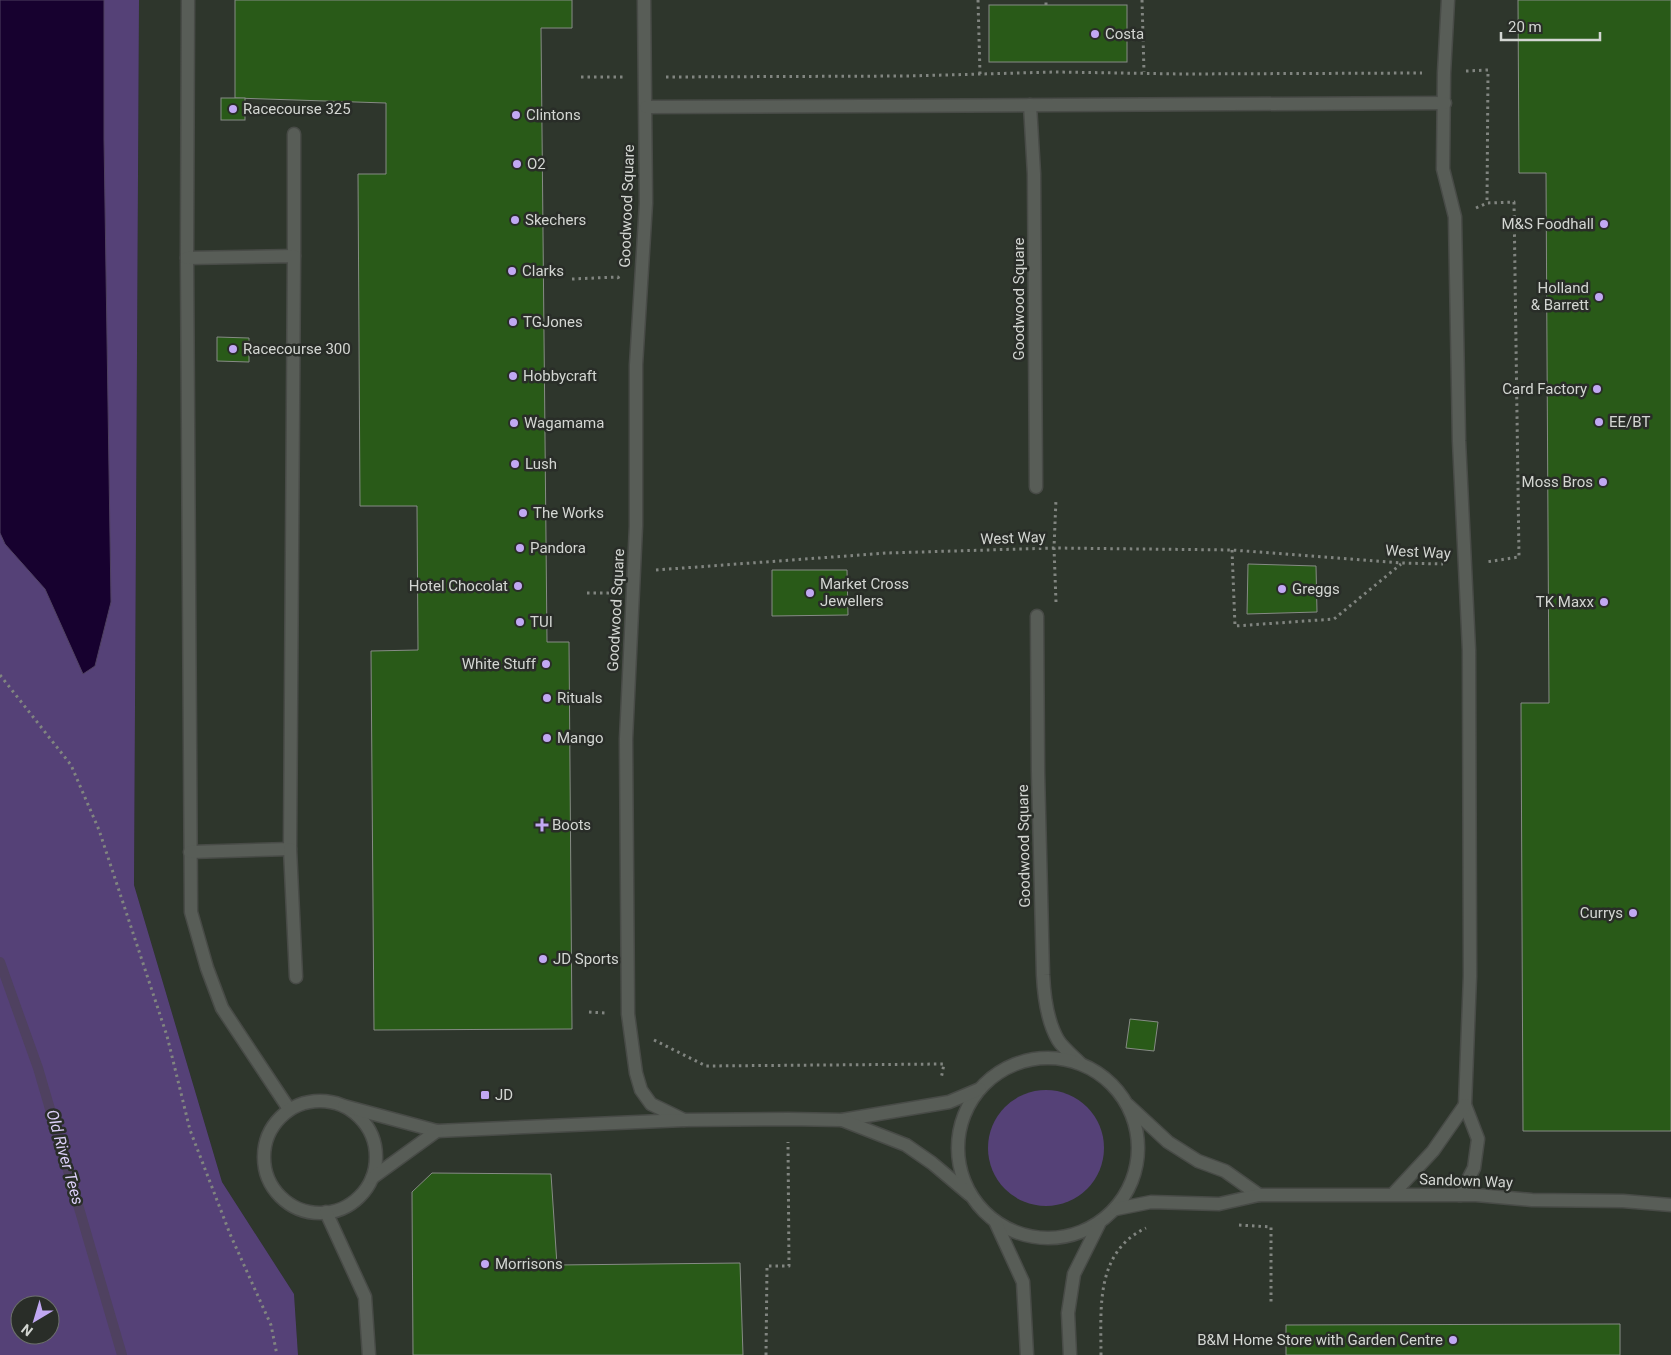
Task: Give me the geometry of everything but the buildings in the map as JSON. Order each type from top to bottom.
[{"type":"street","points":[[188,0],[187,258],[191,912],[207,968],[222,1008],[289,1109]]},
{"type":"street","name":"Goodwood Square","points":[[644,0],[646,203],[636,365],[636,526],[626,739],[628,1014],[636,1073],[641,1090],[651,1104],[684,1120]]},
{"type":"street","points":[[1448,0],[1444,103],[1444,169],[1456,217],[1457,361],[1470,650],[1470,985],[1465,1105],[1478,1139],[1474,1168],[1460,1195]]},
{"type":"street","points":[[646,107],[1444,103]]},
{"type":"street","name":"Goodwood Square","points":[[1030,105],[1034,174],[1036,487]]},
{"type":"street","points":[[294,134],[290,849],[296,977]]},
{"type":"street","points":[[187,258],[294,256]]},
{"type":"street","name":"Goodwood Square","points":[[1037,616],[1038,772],[1042,953],[1045,998],[1059,1041],[1080,1063]]},
{"type":"street","points":[[190,852],[290,849]]},
{"type":"street","points":[[971,1196],[959,1163],[960,1128],[968,1107],[980,1089],[997,1073],[1017,1063],[1048,1058],[1080,1063],[1108,1080],[1128,1105],[1168,1142],[1198,1161],[1225,1172],[1258,1195]]},
{"type":"street","points":[[344,1106],[358,1115],[368,1129],[374,1144],[376,1161],[372,1178],[364,1191],[354,1201],[341,1208],[326,1212],[308,1212],[290,1204],[276,1192],[267,1176],[264,1157],[266,1138],[275,1122],[289,1109],[307,1102],[325,1101],[437,1130],[684,1120],[788,1118],[842,1120],[949,1102],[980,1089]]},
{"type":"street","points":[[842,1120],[906,1145],[932,1163],[971,1196],[995,1221],[1020,1234],[1047,1238],[1074,1235],[1099,1224],[1116,1209],[1135,1177],[1139,1140],[1128,1105]]},
{"type":"street","points":[[1393,1194],[1433,1152],[1465,1105]]},
{"type":"street","points":[[372,1178],[437,1130]]},
{"type":"street","name":"Sandown Way","points":[[1116,1209],[1151,1202],[1218,1204],[1258,1195],[1393,1194],[1460,1195],[1532,1200],[1623,1201],[1671,1206]]},
{"type":"street","points":[[326,1212],[365,1297],[368,1355]]},
{"type":"street","points":[[995,1221],[1023,1282],[1027,1355]]},
{"type":"street","points":[[1070,1355],[1068,1313],[1074,1274],[1099,1224]]},
{"type":"path","points":[[978,0],[980,74]]},
{"type":"path","points":[[1046,0],[1046,5]]},
{"type":"path","points":[[1142,0],[1144,72]]},
{"type":"path","name":"West Way","points":[[654,578],[654,570],[887,553],[1054,548],[1232,550],[1402,564],[1465,565],[1519,557],[1514,202],[1487,203],[1456,217]]},
{"type":"path","points":[[1232,550],[1236,626],[1334,619],[1402,564]]},
{"type":"path","points":[[587,594],[633,593]]},
{"type":"path","points":[[0,675],[71,765],[99,830],[167,1036],[190,1130],[230,1234],[271,1324],[276,1355]]},
{"type":"path","points":[[589,1012],[628,1014]]},
{"type":"path","points":[[653,1039],[706,1066],[944,1064],[936,1104]]},
{"type":"path","points":[[766,1355],[767,1266],[789,1266],[788,1118]]},
{"type":"path","points":[[1233,1225],[1271,1227],[1271,1302]]},
{"type":"path","points":[[1101,1355],[1101,1306],[1105,1276],[1118,1250],[1140,1231],[1152,1226]]},
{"type":"shaded area","points":[[0,0],[139,0],[134,885],[222,1182],[294,1294],[298,1355],[0,1355]]},
{"type":"shaded area","points":[[0,0],[104,0],[104,139],[111,602],[95,666],[83,674],[45,589],[5,544],[0,533]]},
{"type":"shaded area","points":[[139,0],[1671,0],[1671,1355],[298,1355],[294,1294],[222,1182],[134,885]]},
{"type":"shaded area","points":[[1046,1090],[1068,1094],[1087,1107],[1100,1126],[1104,1148],[1100,1170],[1087,1189],[1068,1202],[1046,1206],[1024,1202],[1005,1189],[992,1170],[988,1148],[992,1126],[1005,1107],[1024,1094]]},
{"type":"waterway","name":"Old River Tees","points":[[0,962],[38,1068],[122,1355]]},
{"type":"place","name":"Costa","points":[[1095,34]]},
{"type":"place","name":"Racecourse 325","points":[[233,109]]},
{"type":"place","name":"Clintons","points":[[516,115]]},
{"type":"place","name":"O2","points":[[517,164]]},
{"type":"place","name":"Skechers","points":[[515,220]]},
{"type":"place","name":"M&S Foodhall","points":[[1604,224]]},
{"type":"place","name":"Clarks","points":[[512,271]]},
{"type":"place","name":"Holland & Barrett","points":[[1599,297]]},
{"type":"place","name":"TGJones","points":[[513,322]]},
{"type":"place","name":"Racecourse 300","points":[[233,349]]},
{"type":"place","name":"Hobbycraft","points":[[513,376]]},
{"type":"place","name":"Card Factory","points":[[1597,389]]},
{"type":"place","name":"EE/BT","points":[[1599,422]]},
{"type":"place","name":"Wagamama","points":[[514,423]]},
{"type":"place","name":"Lush","points":[[515,464]]},
{"type":"place","name":"Moss Bros","points":[[1603,482]]},
{"type":"place","name":"The Works","points":[[523,513]]},
{"type":"place","name":"Pandora","points":[[520,548]]},
{"type":"place","name":"Hotel Chocolat","points":[[518,586]]},
{"type":"place","name":"Greggs","points":[[1282,589]]},
{"type":"place","name":"Market Cross Jewellers","points":[[810,593]]},
{"type":"place","name":"TK Maxx","points":[[1604,602]]},
{"type":"place","name":"TUI","points":[[520,622]]},
{"type":"place","name":"White Stuff","points":[[546,664]]},
{"type":"place","name":"Rituals","points":[[547,698]]},
{"type":"place","name":"Mango","points":[[547,738]]},
{"type":"place","name":"Boots","points":[[542,825]]},
{"type":"place","name":"Currys","points":[[1633,913]]},
{"type":"place","name":"JD Sports","points":[[543,959]]},
{"type":"place","name":"JD","points":[[485,1095]]},
{"type":"place","name":"Morrisons","points":[[485,1264]]},
{"type":"place","name":"B&M Home Store with Garden Centre","points":[[1453,1340]]}]
